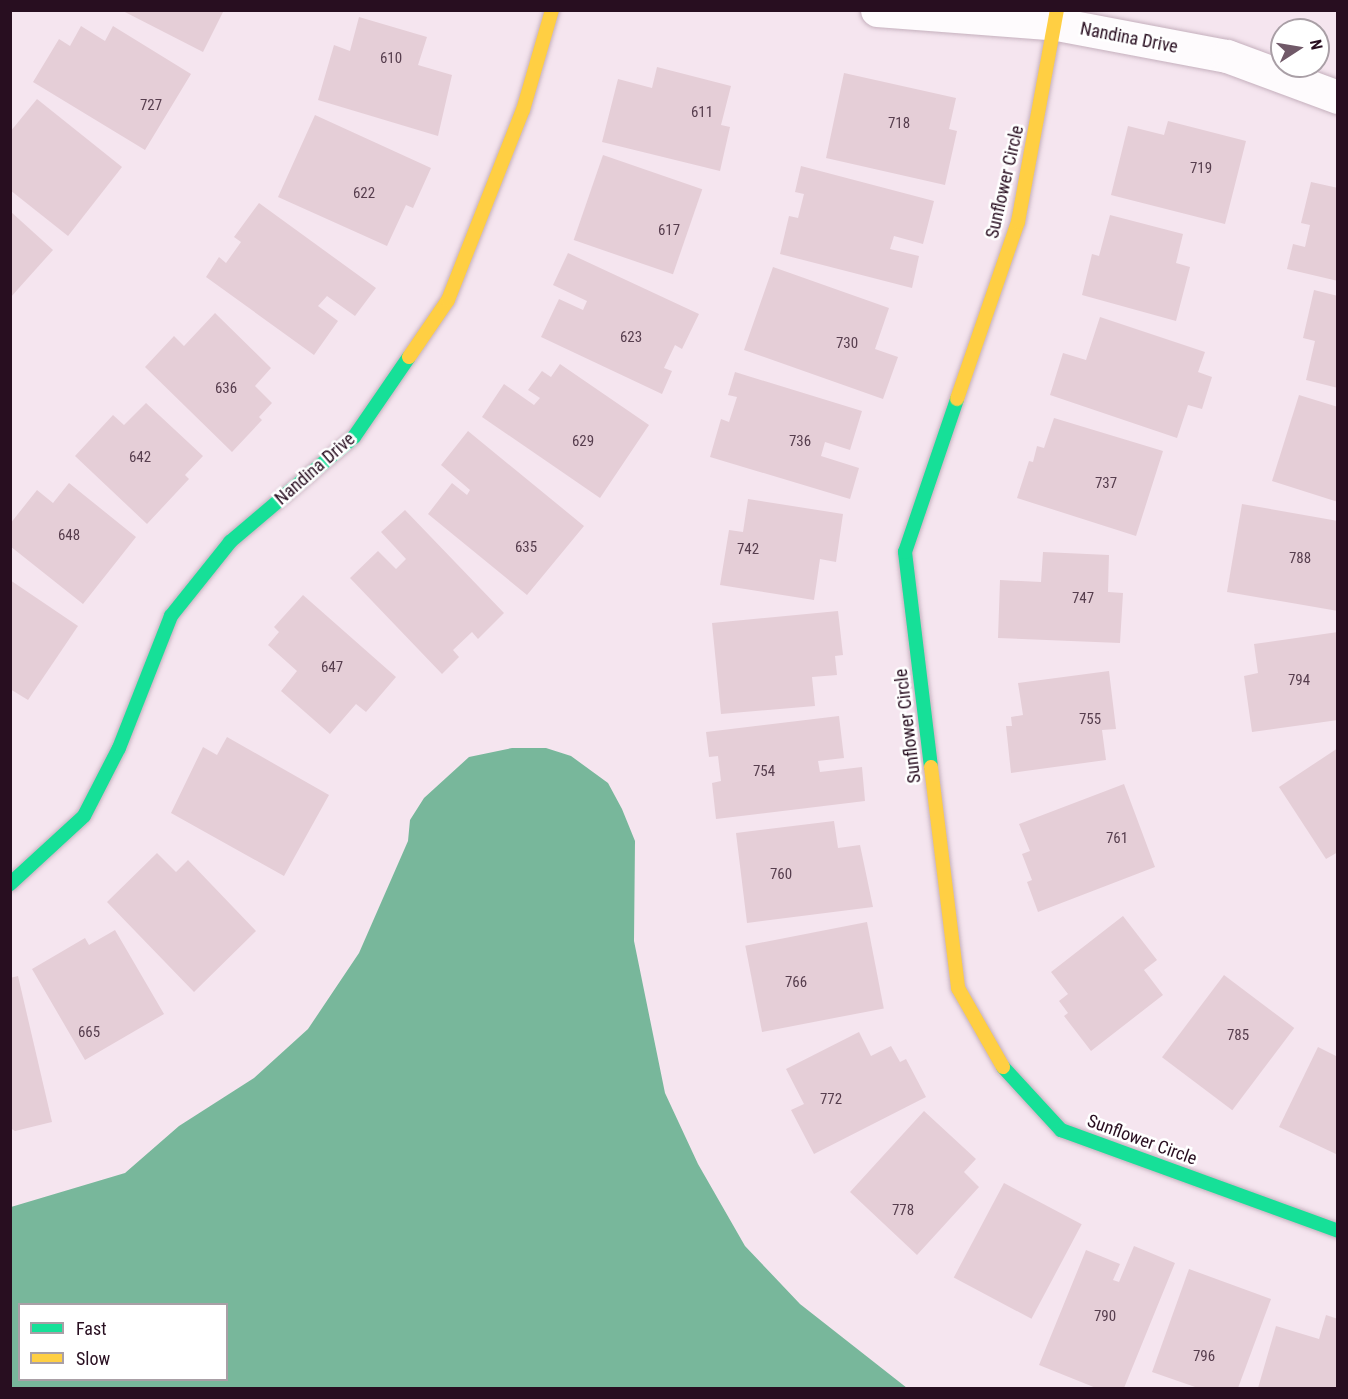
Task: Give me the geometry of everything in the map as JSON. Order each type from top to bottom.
[{"type":"street","name":"Nandina Drive","points":[[10,884],[84,816],[119,748],[171,616],[230,542],[354,437],[448,300],[524,110],[552,10]]},
{"type":"street","name":"Nandina Drive","points":[[877,10],[1057,17],[1227,56],[1338,97]]},
{"type":"street","name":"Sunflower Circle","points":[[1057,17],[1018,222],[905,552],[958,988],[1001,1065],[1061,1130],[1338,1231]]},
{"type":"shaded area","points":[[512,748],[546,748],[571,756],[608,783],[635,841],[634,941],[665,1093],[698,1164],[745,1246],[800,1304],[907,1388],[11,1388],[11,1207],[125,1173],[179,1126],[254,1078],[308,1029],[359,953],[408,841],[410,820],[424,798],[469,757]]},
{"type":"building","points":[[121,10],[224,10],[203,52]]},
{"type":"building","points":[[359,17],[427,37],[418,65],[452,75],[438,136],[318,100],[334,45],[350,51]]},
{"type":"building","points":[[81,26],[105,41],[113,26],[191,74],[145,150],[33,82],[59,39],[70,46]]},
{"type":"building","points":[[657,67],[731,86],[721,125],[730,127],[720,171],[602,142],[618,79],[652,88]]},
{"type":"building","points":[[844,73],[956,98],[949,129],[957,131],[945,185],[826,158]]},
{"type":"building","points":[[37,99],[122,167],[68,236],[10,190],[10,132]]},
{"type":"building","points":[[315,115],[431,168],[413,208],[406,205],[387,246],[278,197]]},
{"type":"building","points":[[1168,121],[1246,141],[1225,224],[1111,195],[1128,126],[1164,135]]},
{"type":"building","points":[[603,155],[702,189],[673,274],[574,240]]},
{"type":"building","points":[[801,166],[934,201],[923,244],[894,236],[890,249],[919,256],[912,288],[780,254],[789,216],[798,218],[804,194],[795,192]]},
{"type":"building","points":[[1311,182],[1338,188],[1338,281],[1287,269],[1293,244],[1305,247],[1310,225],[1301,223]]},
{"type":"building","points":[[259,203],[376,288],[355,316],[327,296],[318,306],[338,321],[314,355],[206,277],[219,257],[226,263],[241,242],[234,237]]},
{"type":"building","points":[[10,211],[53,250],[10,298]]},
{"type":"building","points":[[1110,215],[1183,234],[1176,263],[1190,267],[1176,321],[1082,295],[1092,254],[1099,256]]},
{"type":"building","points":[[568,253],[699,314],[682,349],[675,345],[664,368],[672,371],[662,394],[541,337],[559,299],[583,310],[587,301],[553,285]]},
{"type":"building","points":[[773,267],[889,308],[875,349],[898,357],[883,399],[744,350]]},
{"type":"building","points":[[1314,290],[1338,296],[1338,388],[1306,380],[1315,341],[1303,338]]},
{"type":"building","points":[[215,313],[271,368],[255,386],[272,403],[259,417],[262,420],[232,452],[145,367],[174,336],[184,346]]},
{"type":"building","points":[[1100,317],[1205,352],[1198,372],[1212,377],[1202,409],[1188,405],[1177,438],[1050,395],[1063,353],[1086,360]]},
{"type":"building","points":[[560,364],[649,425],[600,498],[482,417],[504,384],[534,405],[540,398],[528,390],[542,371],[551,377]]},
{"type":"building","points":[[735,372],[862,411],[850,450],[825,442],[821,456],[859,468],[850,499],[710,457],[721,419],[729,422],[737,397],[728,395]]},
{"type":"building","points":[[1299,395],[1338,407],[1338,502],[1272,481]]},
{"type":"building","points":[[146,403],[203,456],[185,475],[189,479],[147,524],[75,456],[113,415],[124,425]]},
{"type":"building","points":[[1054,418],[1163,451],[1136,536],[1017,498],[1029,461],[1033,462],[1037,446],[1044,448]]},
{"type":"building","points":[[468,431],[584,526],[527,595],[428,514],[452,483],[467,495],[470,490],[441,465]]},
{"type":"building","points":[[69,483],[136,537],[83,604],[10,546],[10,524],[37,490],[53,503]]},
{"type":"building","points":[[748,499],[843,514],[836,562],[820,559],[814,600],[720,585],[729,530],[743,532]]},
{"type":"building","points":[[1242,504],[1338,521],[1338,611],[1227,592]]},
{"type":"building","points":[[405,510],[504,613],[478,639],[472,632],[453,650],[459,657],[442,674],[350,578],[378,551],[396,569],[406,559],[381,532]]},
{"type":"building","points":[[1043,552],[1109,555],[1108,592],[1123,593],[1120,643],[998,638],[1000,580],[1041,582]]},
{"type":"building","points":[[10,580],[78,626],[28,700],[10,689]]},
{"type":"building","points":[[303,595],[396,677],[366,712],[356,704],[330,734],[281,691],[297,671],[268,645],[279,632],[274,627]]},
{"type":"building","points":[[838,611],[843,655],[835,656],[837,675],[812,677],[815,706],[721,714],[712,623]]},
{"type":"building","points":[[1338,632],[1338,720],[1252,732],[1244,676],[1258,673],[1254,644]]},
{"type":"building","points":[[1109,671],[1116,729],[1102,730],[1106,760],[1011,773],[1006,726],[1012,726],[1011,717],[1023,715],[1018,683]]},
{"type":"building","points":[[839,716],[844,758],[818,761],[820,772],[862,767],[865,801],[716,819],[712,783],[721,781],[718,756],[709,757],[706,732]]},
{"type":"building","points":[[227,737],[329,795],[284,876],[171,813],[203,747],[217,755]]},
{"type":"building","points":[[1338,748],[1338,852],[1326,859],[1279,787]]},
{"type":"building","points":[[1124,784],[1155,867],[1038,912],[1027,882],[1032,880],[1022,854],[1030,851],[1019,824]]},
{"type":"building","points":[[834,821],[838,848],[860,845],[873,907],[747,923],[736,833]]},
{"type":"building","points":[[157,853],[176,872],[188,860],[256,931],[194,992],[107,902]]},
{"type":"building","points":[[1123,916],[1157,960],[1144,970],[1163,995],[1091,1051],[1064,1016],[1068,1013],[1059,1001],[1068,994],[1051,972]]},
{"type":"building","points":[[867,922],[884,1008],[762,1032],[745,946]]},
{"type":"building","points":[[115,930],[164,1014],[85,1060],[32,969],[85,938],[89,945]]},
{"type":"building","points":[[1224,975],[1294,1028],[1232,1110],[1162,1057]]},
{"type":"building","points":[[18,976],[52,1122],[15,1131],[10,1128],[10,978]]},
{"type":"building","points":[[859,1032],[871,1056],[891,1046],[900,1062],[906,1059],[926,1097],[814,1154],[791,1110],[804,1104],[786,1069]]},
{"type":"building","points":[[1318,1047],[1338,1057],[1338,1155],[1279,1127]]},
{"type":"building","points":[[924,1111],[976,1159],[964,1172],[979,1187],[917,1255],[850,1192]]},
{"type":"building","points":[[1004,1183],[1082,1224],[1031,1319],[954,1277]]},
{"type":"building","points":[[1134,1246],[1175,1263],[1124,1388],[1096,1388],[1039,1365],[1086,1250],[1120,1264],[1113,1280],[1119,1282]]},
{"type":"building","points":[[1189,1269],[1271,1299],[1238,1388],[1198,1388],[1152,1372]]},
{"type":"building","points":[[1326,1315],[1338,1319],[1338,1388],[1258,1388],[1276,1326],[1319,1339]]},
{"type":"traffic: fast","points":[[10,884],[84,816],[119,748],[171,616],[230,542],[354,437],[409,357]]},
{"type":"traffic: fast","points":[[931,767],[905,552],[957,399]]},
{"type":"traffic: fast","points":[[1003,1067],[1061,1130],[1338,1231]]},
{"type":"traffic: slow","points":[[409,357],[448,300],[523,110],[552,10]]},
{"type":"traffic: slow","points":[[957,399],[1018,222],[1057,10]]},
{"type":"traffic: slow","points":[[931,767],[958,988],[1003,1067]]}]
